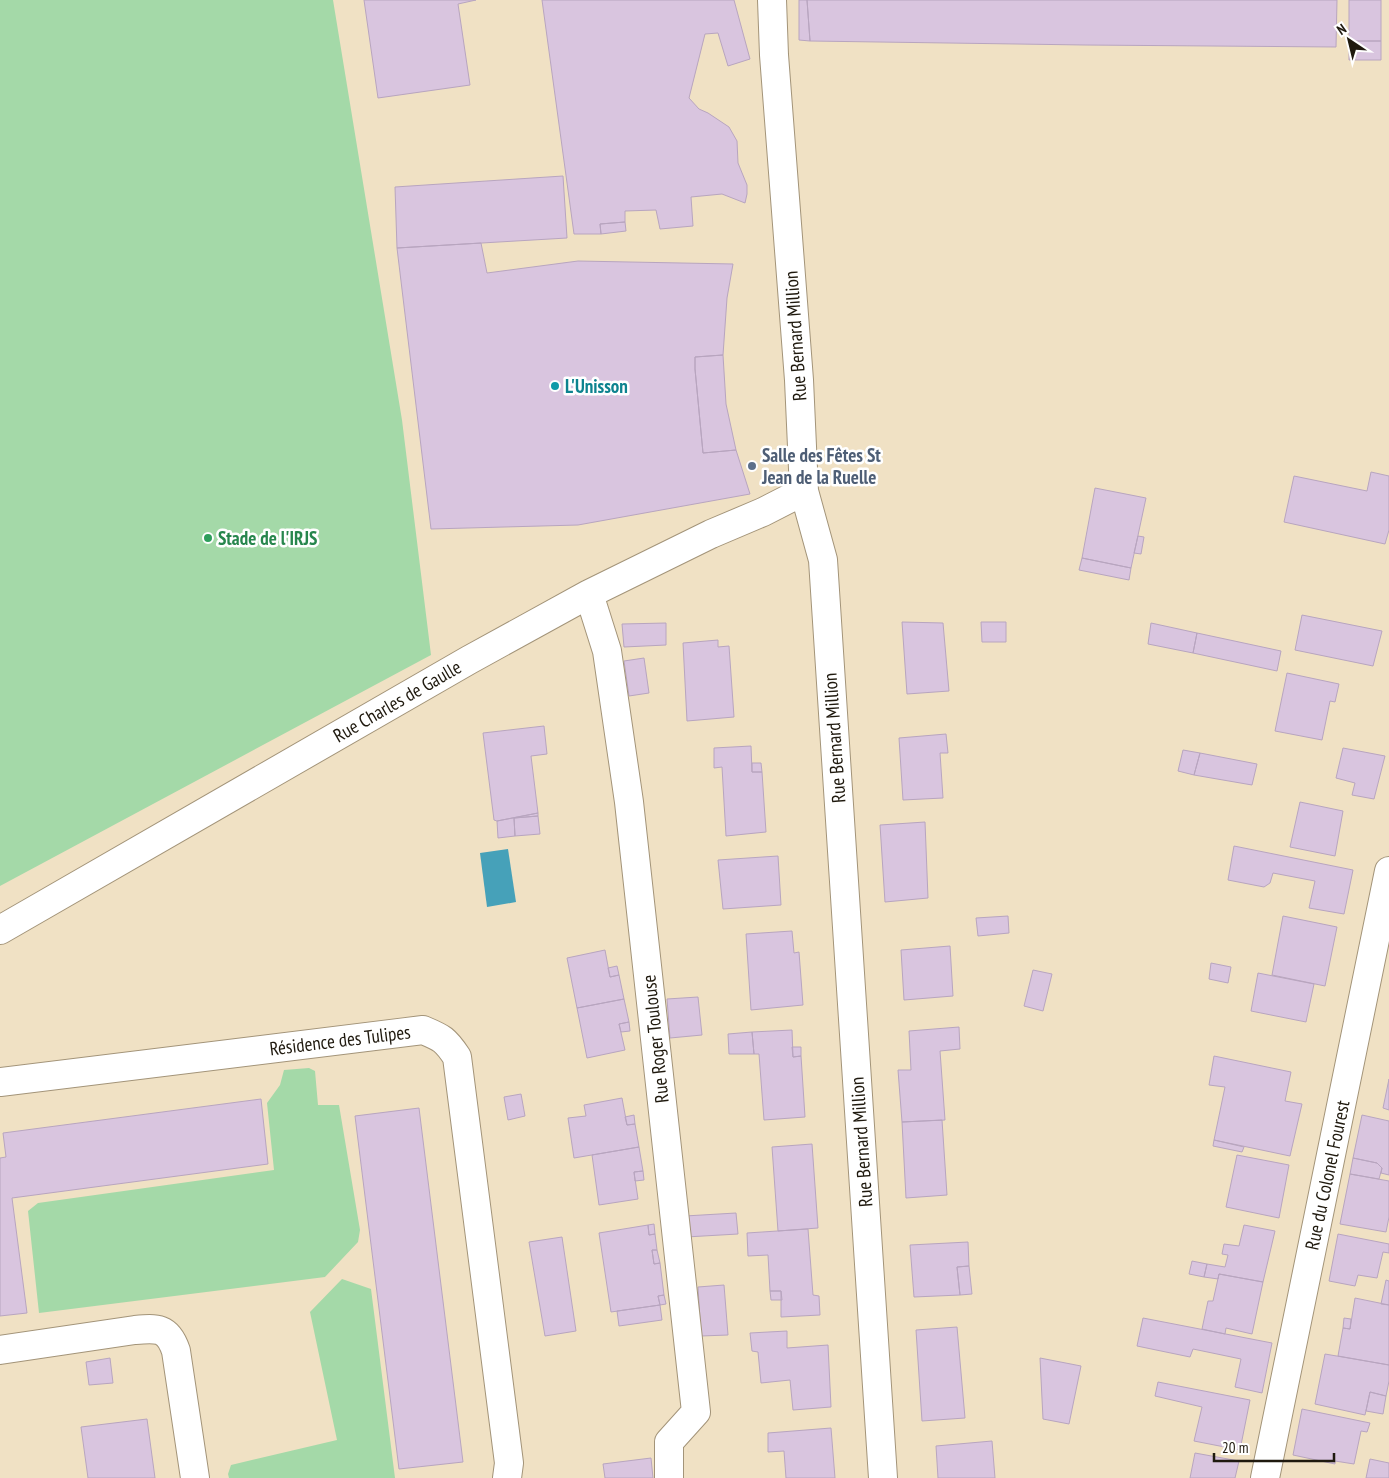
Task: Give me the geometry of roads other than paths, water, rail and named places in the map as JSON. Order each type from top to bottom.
[{"type":"street","name":"Rue Bernard Million","points":[[772,0],[774,55],[800,388],[804,491],[823,560],[883,1478]]},
{"type":"street","name":"Rue Charles de Gaulle","points":[[0,930],[469,660],[589,594],[804,491]]},
{"type":"street","name":"Rue Roger Toulouse","points":[[589,594],[607,651],[629,802],[696,1412],[669,1442],[669,1478]]},
{"type":"street","name":"Rue du Colonel Fourest","points":[[1265,1478],[1389,871]]},
{"type":"street","name":"Résidence des Tulipes","points":[[0,1082],[423,1030],[447,1042],[457,1056],[509,1463],[507,1478]]},
{"type":"street","points":[[0,1350],[153,1328],[168,1334],[176,1351],[195,1478]]},
{"type":"water","points":[[508,849],[516,902],[487,907],[480,853]]},
{"type":"place","name":"L'Unisson","points":[[555,386]]},
{"type":"place","name":"Salle des Fêtes St Jean de la Ruelle","points":[[752,466]]},
{"type":"place","name":"Stade de l'IRJS","points":[[208,538]]}]
